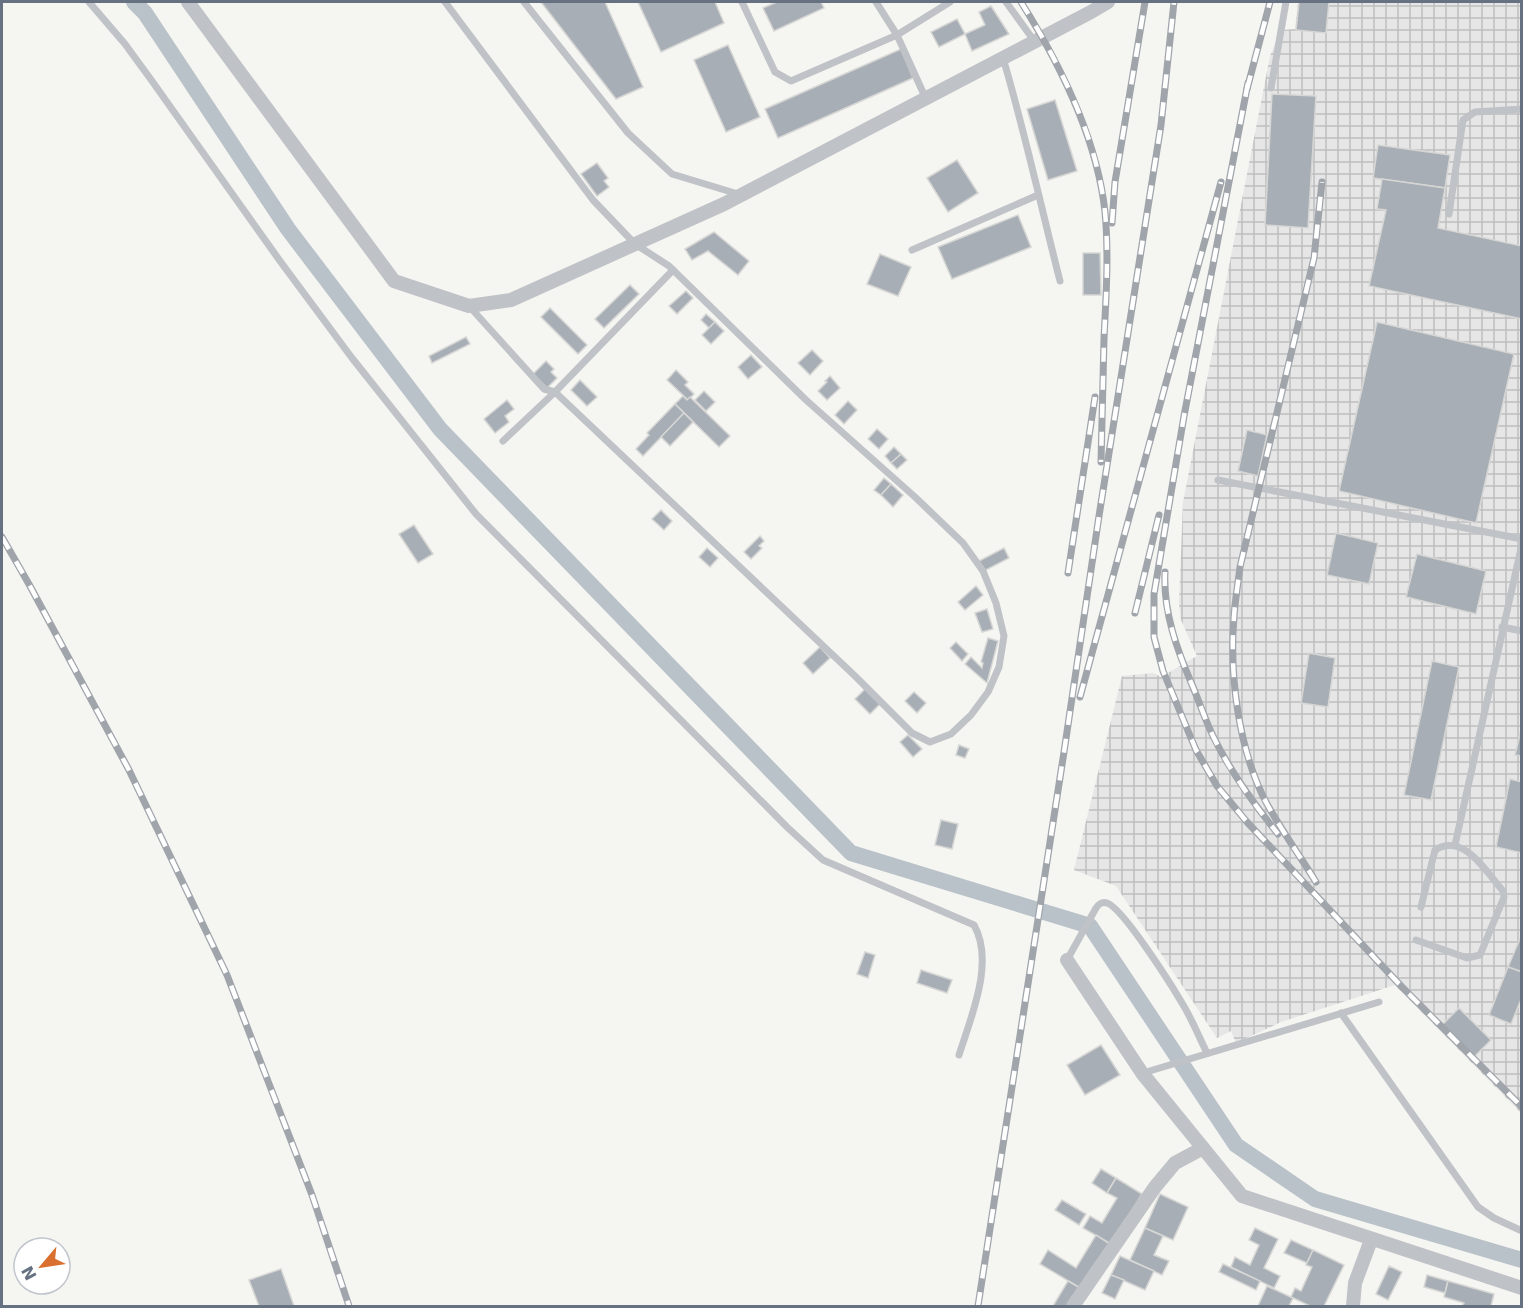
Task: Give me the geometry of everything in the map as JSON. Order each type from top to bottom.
[{"type":"street","points":[[188,2],[394,281],[469,306],[511,300],[740,195],[1108,2]]},
{"type":"street","points":[[1067,958],[1143,1073],[1242,1196],[1521,1288]]},
{"type":"street","points":[[1072,1306],[1155,1187],[1175,1163],[1203,1148]]},
{"type":"street","points":[[1354,1306],[1356,1283],[1371,1240]]},
{"type":"lane","points":[[89,2],[125,44],[352,358],[476,514],[788,828],[823,860],[974,924],[980,936],[982,979],[959,1055]]},
{"type":"lane","points":[[445,2],[593,200],[635,244],[673,270],[806,400],[963,543],[983,571],[996,603],[1004,636],[999,667],[988,692],[971,715],[951,734],[930,742],[912,733],[855,676],[555,392],[544,389],[469,306]]},
{"type":"lane","points":[[524,2],[628,133],[672,174],[740,195]]},
{"type":"lane","points":[[742,2],[775,72],[791,81],[897,35],[950,2]]},
{"type":"lane","points":[[876,2],[897,35],[926,99]]},
{"type":"lane","points":[[1005,2],[1035,42]]},
{"type":"lane","points":[[1271,88],[1286,2]]},
{"type":"lane","points":[[1003,58],[1021,117],[1060,281]]},
{"type":"lane","points":[[1449,214],[1462,120],[1476,112],[1521,109]]},
{"type":"lane","points":[[912,250],[1038,195]]},
{"type":"lane","points":[[503,441],[555,392],[673,270]]},
{"type":"lane","points":[[1218,480],[1521,539]]},
{"type":"lane","points":[[1455,845],[1521,544]]},
{"type":"lane","points":[[1502,627],[1521,632]]},
{"type":"lane","points":[[1416,939],[1467,958],[1480,954],[1504,897],[1503,891],[1468,851],[1455,845],[1443,845],[1435,850],[1421,907]]},
{"type":"lane","points":[[1067,958],[1096,908],[1106,902],[1113,906],[1130,927],[1182,1004],[1208,1053]]},
{"type":"lane","points":[[1143,1073],[1379,1002]]},
{"type":"lane","points":[[1341,1013],[1478,1207],[1494,1218],[1521,1231]]},
{"type":"shaded area","points":[[1298,2],[1521,2],[1521,1113],[1395,985],[1281,1022],[1236,1043],[1231,1031],[1217,1038],[1116,886],[1074,870],[1122,676],[1153,673],[1161,677],[1197,656],[1181,620],[1179,604],[1183,502],[1270,56],[1281,30],[1295,29]]},
{"type":"building","points":[[541,2],[605,2],[643,87],[616,99]]},
{"type":"building","points":[[638,2],[715,2],[724,23],[661,52]]},
{"type":"building","points":[[777,2],[821,2],[824,8],[774,31],[763,8]]},
{"type":"building","points":[[1299,2],[1329,2],[1326,33],[1296,30]]},
{"type":"building","points":[[991,6],[1009,34],[972,51],[965,34],[985,25],[979,12]]},
{"type":"building","points":[[957,19],[965,34],[939,47],[931,32]]},
{"type":"building","points":[[728,45],[760,117],[726,132],[694,60]]},
{"type":"building","points":[[901,49],[913,78],[778,138],[765,109]]},
{"type":"building","points":[[1272,94],[1316,96],[1308,228],[1265,225]]},
{"type":"building","points":[[1055,100],[1077,171],[1048,180],[1027,109]]},
{"type":"building","points":[[1378,145],[1450,155],[1445,188],[1373,178]]},
{"type":"building","points":[[957,160],[978,193],[948,212],[927,178]]},
{"type":"building","points":[[597,163],[608,178],[604,181],[609,187],[597,196],[581,174]]},
{"type":"building","points":[[1382,179],[1445,188],[1438,228],[1522,246],[1522,319],[1369,286],[1386,210],[1377,209]]},
{"type":"building","points":[[1018,215],[1031,247],[952,279],[938,247]]},
{"type":"building","points":[[714,232],[749,261],[738,275],[708,251],[692,260],[685,249]]},
{"type":"building","points":[[1083,253],[1100,253],[1101,295],[1083,295]]},
{"type":"building","points":[[880,254],[911,267],[898,296],[867,284]]},
{"type":"building","points":[[630,285],[639,294],[604,328],[595,319]]},
{"type":"building","points":[[686,291],[693,298],[677,314],[669,306]]},
{"type":"building","points":[[550,308],[587,345],[578,354],[541,317]]},
{"type":"building","points":[[706,314],[715,322],[709,328],[701,320]]},
{"type":"building","points":[[715,322],[724,331],[711,344],[702,335]]},
{"type":"building","points":[[1377,322],[1514,354],[1476,523],[1339,491]]},
{"type":"building","points":[[466,337],[470,344],[432,363],[429,356]]},
{"type":"building","points":[[812,350],[823,361],[810,375],[798,363]]},
{"type":"building","points":[[751,355],[762,367],[748,379],[738,367]]},
{"type":"building","points":[[546,361],[554,369],[551,372],[557,378],[547,388],[533,374]]},
{"type":"building","points":[[676,370],[688,382],[685,385],[694,394],[688,400],[667,380]]},
{"type":"building","points":[[830,376],[840,388],[827,400],[818,391]]},
{"type":"building","points":[[580,380],[597,397],[587,406],[571,390]]},
{"type":"building","points":[[704,391],[715,402],[706,411],[695,400]]},
{"type":"building","points":[[683,396],[687,400],[690,397],[730,436],[719,447],[675,404]]},
{"type":"building","points":[[507,400],[514,409],[505,416],[509,422],[495,433],[484,419]]},
{"type":"building","points":[[848,401],[857,410],[844,424],[835,415]]},
{"type":"building","points":[[675,404],[684,413],[643,456],[636,449],[649,435],[647,433]]},
{"type":"building","points":[[684,413],[693,422],[670,446],[661,437]]},
{"type":"building","points":[[877,429],[888,439],[879,449],[868,439]]},
{"type":"building","points":[[1247,430],[1267,435],[1258,476],[1238,471]]},
{"type":"building","points":[[894,447],[901,454],[891,463],[885,456]]},
{"type":"building","points":[[901,454],[907,460],[897,469],[891,463]]},
{"type":"building","points":[[884,478],[891,484],[881,495],[874,490]]},
{"type":"building","points":[[891,484],[903,495],[893,507],[881,495]]},
{"type":"building","points":[[661,510],[672,521],[664,530],[652,519]]},
{"type":"building","points":[[414,525],[433,554],[418,563],[399,534]]},
{"type":"building","points":[[1336,533],[1378,543],[1369,584],[1327,575]]},
{"type":"building","points":[[760,536],[764,541],[759,546],[762,548],[751,559],[744,552]]},
{"type":"building","points":[[707,548],[718,558],[710,567],[699,557]]},
{"type":"building","points":[[1004,548],[1009,558],[984,571],[979,561]]},
{"type":"building","points":[[1417,554],[1486,571],[1476,614],[1406,597]]},
{"type":"building","points":[[976,586],[983,595],[965,610],[958,602]]},
{"type":"building","points":[[987,609],[993,629],[982,632],[975,613]]},
{"type":"building","points":[[988,638],[998,641],[987,683],[965,664],[971,657],[982,668],[983,663],[981,662]]},
{"type":"building","points":[[956,642],[968,654],[962,661],[950,648]]},
{"type":"building","points":[[820,647],[830,658],[813,674],[803,663]]},
{"type":"building","points":[[1309,653],[1335,658],[1328,707],[1301,703]]},
{"type":"building","points":[[1432,661],[1459,667],[1431,800],[1404,795]]},
{"type":"building","points":[[865,689],[880,704],[870,714],[855,699]]},
{"type":"building","points":[[914,692],[926,703],[917,713],[905,701]]},
{"type":"building","points":[[1522,726],[1522,756],[1515,755]]},
{"type":"building","points":[[908,735],[922,749],[913,757],[900,742]]},
{"type":"building","points":[[959,745],[969,749],[965,758],[956,755]]},
{"type":"building","points":[[1510,779],[1522,782],[1522,853],[1496,847]]},
{"type":"building","points":[[941,820],[958,824],[952,849],[935,845]]},
{"type":"building","points":[[1522,934],[1522,972],[1508,967]]},
{"type":"building","points":[[865,952],[875,955],[868,978],[857,974]]},
{"type":"building","points":[[1508,967],[1522,972],[1522,997],[1511,1024],[1489,1015]]},
{"type":"building","points":[[921,970],[952,980],[947,993],[917,983]]},
{"type":"building","points":[[1459,1008],[1491,1040],[1471,1060],[1439,1028]]},
{"type":"building","points":[[1101,1045],[1120,1075],[1085,1095],[1067,1065]]},
{"type":"building","points":[[1101,1169],[1116,1178],[1107,1193],[1092,1183]]},
{"type":"building","points":[[1116,1178],[1142,1194],[1111,1244],[1083,1228],[1090,1216],[1102,1223],[1117,1198],[1107,1193]]},
{"type":"building","points":[[1160,1194],[1188,1207],[1173,1240],[1145,1228]]},
{"type":"building","points":[[1062,1200],[1086,1214],[1079,1225],[1055,1210]]},
{"type":"building","points":[[1145,1228],[1163,1236],[1154,1255],[1169,1261],[1162,1275],[1130,1260]]},
{"type":"building","points":[[1255,1228],[1278,1239],[1264,1268],[1280,1276],[1274,1288],[1231,1267],[1235,1257],[1250,1265],[1259,1245],[1249,1240]]},
{"type":"building","points":[[1096,1235],[1110,1244],[1082,1289],[1040,1264],[1048,1250],[1076,1268]]},
{"type":"building","points":[[1291,1240],[1313,1250],[1307,1263],[1284,1253]]},
{"type":"building","points":[[1313,1250],[1344,1265],[1324,1306],[1310,1306],[1291,1297],[1295,1288],[1301,1291],[1312,1267],[1306,1265]]},
{"type":"building","points":[[1120,1256],[1154,1271],[1145,1290],[1111,1275]]},
{"type":"building","points":[[1223,1264],[1260,1281],[1256,1290],[1219,1272]]},
{"type":"building","points":[[1389,1266],[1402,1272],[1388,1300],[1376,1294]]},
{"type":"building","points":[[281,1269],[294,1306],[259,1306],[249,1280]]},
{"type":"building","points":[[1111,1275],[1124,1280],[1115,1299],[1102,1293]]},
{"type":"building","points":[[1427,1275],[1448,1281],[1445,1293],[1424,1287]]},
{"type":"building","points":[[1068,1281],[1080,1288],[1069,1306],[1053,1306]]},
{"type":"building","points":[[1448,1281],[1494,1294],[1491,1306],[1462,1306],[1464,1303],[1444,1297]]},
{"type":"building","points":[[1267,1286],[1293,1298],[1289,1306],[1258,1306]]},
{"type":"waterway","points":[[134,2],[145,13],[288,229],[440,429],[851,853],[1090,926],[1236,1145],[1315,1199],[1522,1260]]},
{"type":"railway","points":[[1021,2],[1049,50],[1075,102],[1101,184],[1107,260],[1101,462]]},
{"type":"railway","points":[[1112,223],[1115,182],[1145,2]]},
{"type":"railway","points":[[978,1306],[1161,125],[1174,2]]},
{"type":"railway","points":[[1247,89],[1270,2]]},
{"type":"railway","points":[[1248,83],[1184,416],[1154,594],[1154,637],[1163,671],[1196,750],[1217,786],[1247,822],[1402,987],[1522,1107]]},
{"type":"railway","points":[[1080,697],[1221,182]]},
{"type":"railway","points":[[1316,882],[1267,804],[1249,761],[1238,713],[1233,640],[1240,567],[1314,258],[1322,182]]},
{"type":"railway","points":[[1068,573],[1095,397]]},
{"type":"railway","points":[[1135,613],[1159,515]]},
{"type":"railway","points":[[2,537],[129,770],[227,975],[312,1195],[349,1306]]},
{"type":"railway","points":[[1165,572],[1166,602],[1172,631],[1208,726],[1235,776],[1278,834]]}]
